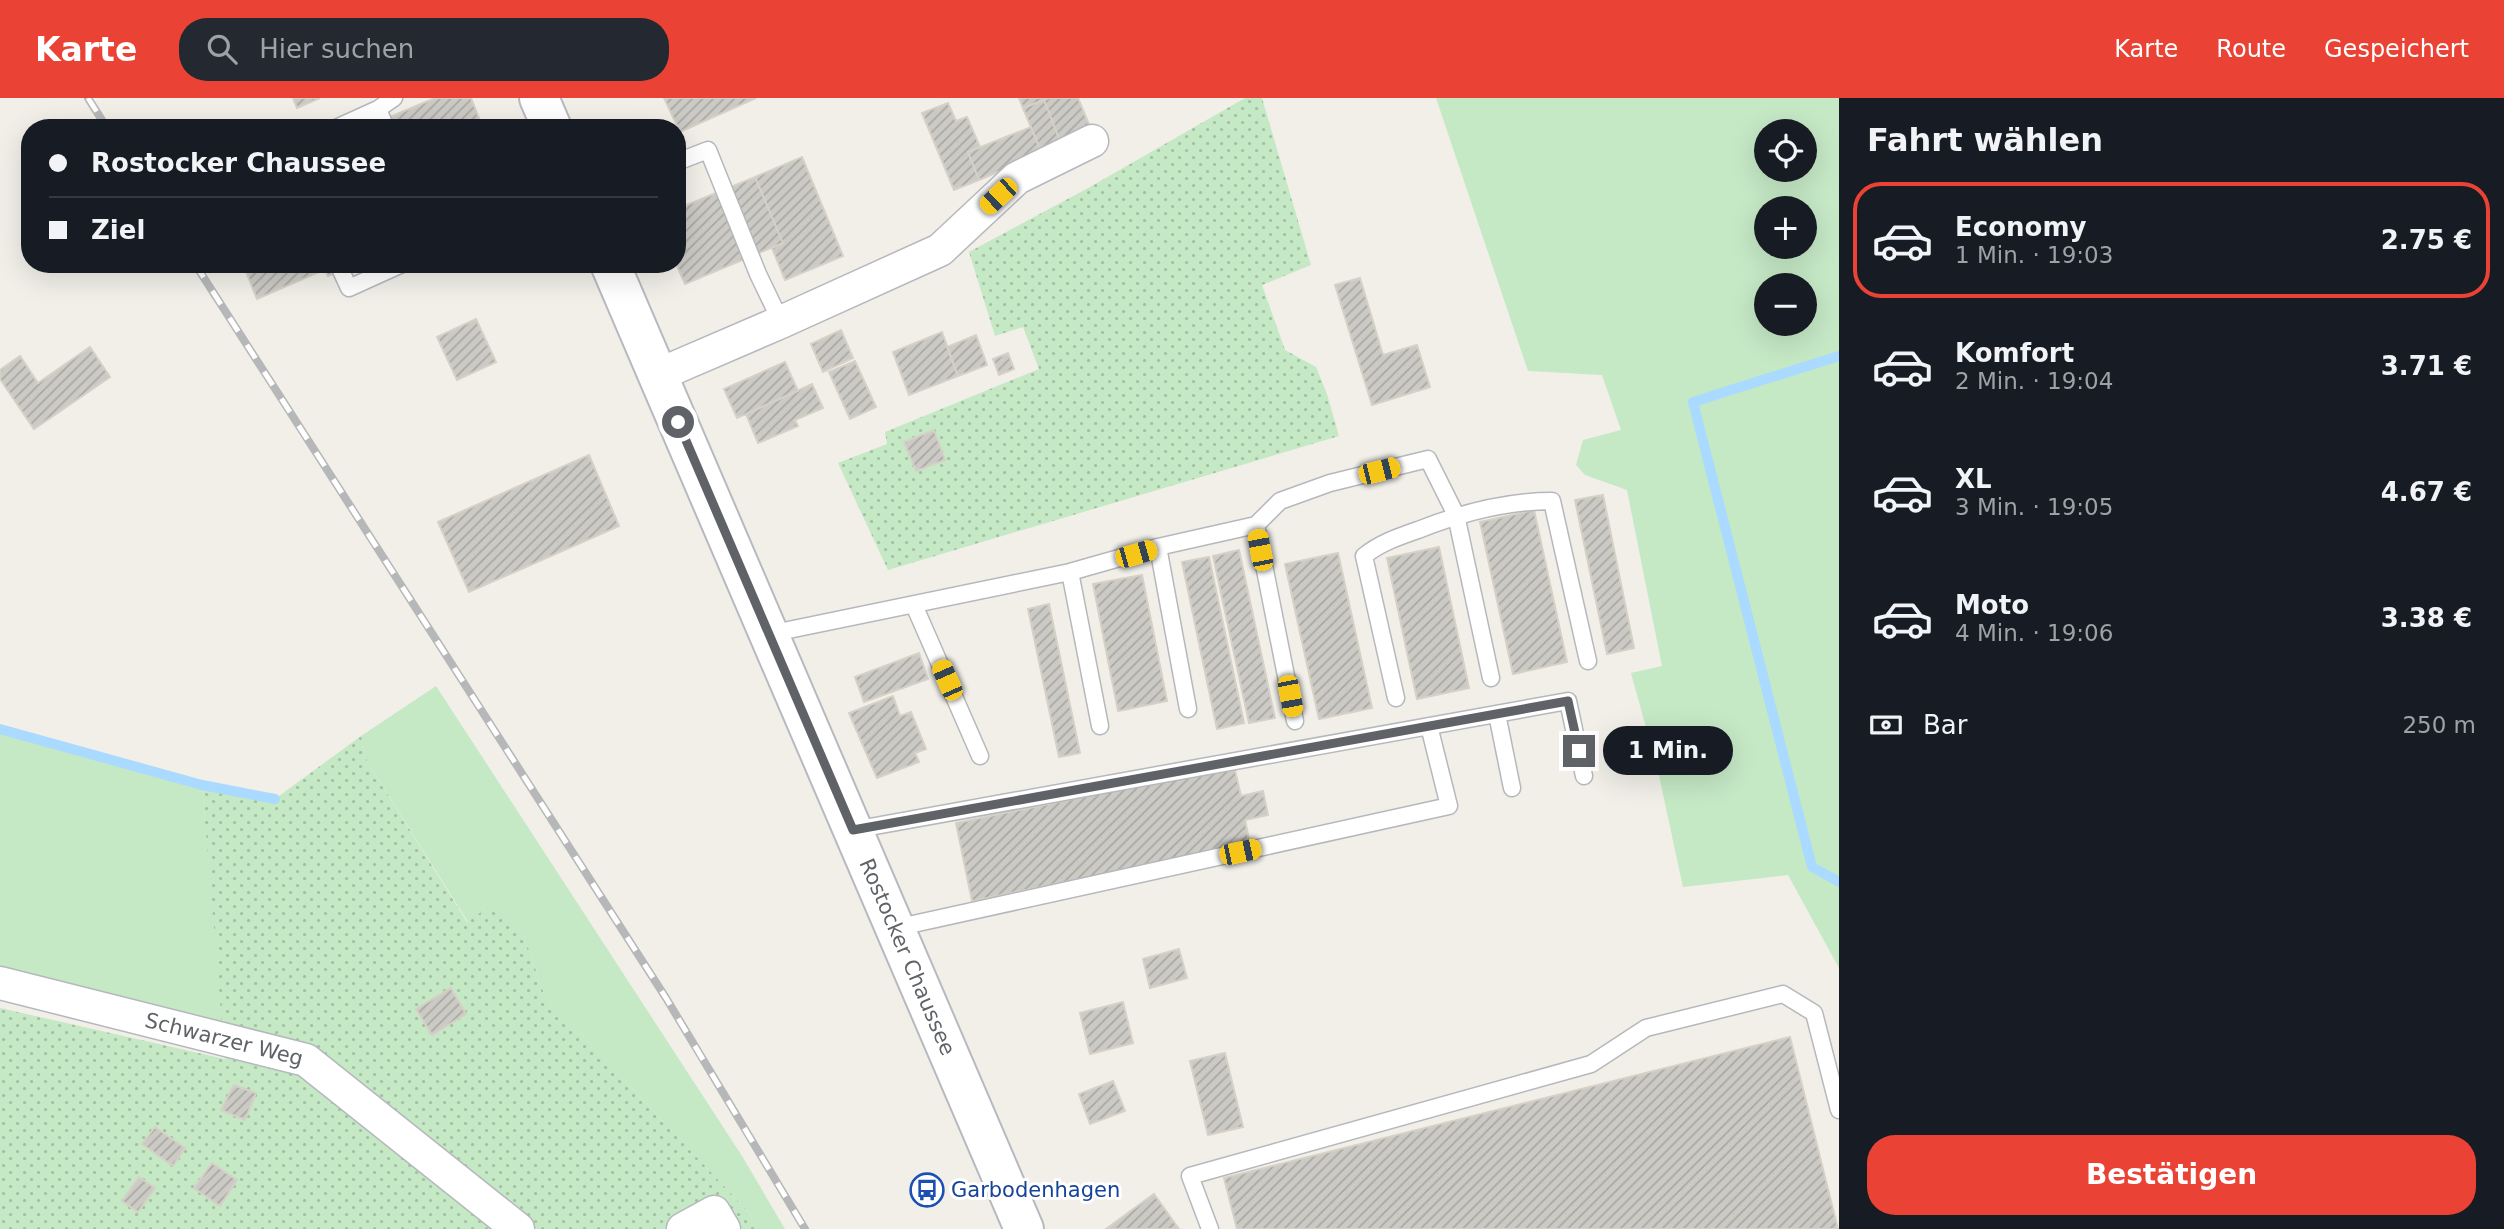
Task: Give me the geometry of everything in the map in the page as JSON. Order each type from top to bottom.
[{"type":"main road","points":[[539,98],[548,119]]},
{"type":"main road","name":"Rostocker Chaussee","points":[[614,273],[1024,1229]]},
{"type":"street","points":[[658,375],[940,250],[1017,178],[1092,141]]},
{"type":"street","name":"Schwarzer Weg","points":[[0,983],[306,1060],[518,1229]]},
{"type":"street","points":[[683,1229],[719,1220]]},
{"type":"lane","points":[[356,119],[394,98]]},
{"type":"lane","points":[[378,109],[382,119]]},
{"type":"lane","points":[[686,159],[708,150],[758,274],[781,322]]},
{"type":"lane","points":[[342,273],[349,288],[382,273]]},
{"type":"lane","points":[[769,634],[1070,572],[1158,547],[1255,526],[1280,502],[1330,483],[1428,459],[1456,515],[1491,678]]},
{"type":"lane","points":[[1396,698],[1364,556],[1379,544],[1456,515],[1521,501],[1552,501],[1588,661]]},
{"type":"lane","points":[[1255,526],[1295,721]]},
{"type":"lane","points":[[1158,547],[1188,709]]},
{"type":"lane","points":[[1070,572],[1100,726]]},
{"type":"lane","points":[[914,605],[980,756]]},
{"type":"lane","points":[[853,830],[1568,701],[1584,776]]},
{"type":"lane","points":[[1497,714],[1512,788]]},
{"type":"lane","points":[[895,928],[1449,806],[1429,726]]},
{"type":"lane","points":[[1210,1229],[1191,1176],[1591,1064],[1646,1028],[1783,993],[1814,1013],[1839,1110]]},
{"type":"green space","points":[[1245,98],[1262,98],[1311,265],[1262,285],[1285,350],[1316,367],[1339,436],[888,570],[838,463],[887,444],[885,432],[1039,369],[1023,327],[995,336],[969,252],[1090,187]]},
{"type":"green space","points":[[1436,98],[1839,98],[1839,968],[1788,875],[1683,887],[1658,771],[1631,673],[1662,666],[1627,490],[1585,475],[1576,465],[1583,440],[1621,430],[1602,375],[1528,371]],"holes":[[[1700,428],[1803,834],[1799,828],[1698,438]]]},
{"type":"green space","points":[[436,686],[742,1156],[785,1229],[755,1229],[750,1214],[544,994],[523,933],[494,904],[468,922],[367,761],[361,736]]},
{"type":"green space","points":[[0,729],[202,785],[223,1024],[0,979]]},
{"type":"green space","points":[[361,736],[367,761],[467,922],[494,903],[523,933],[544,994],[750,1214],[755,1229],[0,1229],[0,1008],[225,1059],[202,785],[275,799]]},
{"type":"building","points":[[293,98],[320,98],[297,108]]},
{"type":"building","points":[[435,98],[471,98],[479,119],[385,119]]},
{"type":"building","points":[[664,98],[756,98],[686,129],[686,119],[674,119]]},
{"type":"building","points":[[1019,98],[1049,98],[1023,108]]},
{"type":"building","points":[[1078,98],[1093,134],[1062,146],[1044,100]]},
{"type":"building","points":[[1044,100],[1062,146],[1042,154],[1023,108]]},
{"type":"building","points":[[948,103],[956,121],[967,117],[980,147],[968,152],[979,180],[954,190],[922,113]]},
{"type":"building","points":[[1031,127],[1042,154],[979,180],[968,152]]},
{"type":"building","points":[[802,157],[843,256],[785,280],[772,248],[783,243],[755,177]]},
{"type":"building","points":[[755,177],[783,243],[685,284],[680,273],[686,273],[686,205]]},
{"type":"building","points":[[247,273],[317,273],[257,299]]},
{"type":"building","points":[[1360,278],[1383,355],[1417,345],[1430,387],[1372,405],[1335,285]]},
{"type":"building","points":[[476,319],[496,362],[457,380],[437,337]]},
{"type":"building","points":[[841,330],[853,358],[823,372],[811,344]]},
{"type":"building","points":[[942,332],[958,376],[909,395],[893,352]]},
{"type":"building","points":[[976,335],[987,365],[958,376],[947,347]]},
{"type":"building","points":[[90,347],[110,377],[34,429],[0,379],[0,370],[20,356],[38,383]]},
{"type":"building","points":[[1008,353],[1014,369],[999,375],[993,359]]},
{"type":"building","points":[[855,361],[876,407],[850,419],[829,372]]},
{"type":"building","points":[[785,362],[798,391],[737,418],[724,389]]},
{"type":"building","points":[[812,384],[823,408],[795,420],[798,426],[758,443],[746,414]]},
{"type":"building","points":[[934,430],[945,460],[916,471],[904,442]]},
{"type":"building","points":[[589,455],[619,526],[469,592],[438,522]]},
{"type":"building","points":[[1603,495],[1634,648],[1607,654],[1575,500]]},
{"type":"building","points":[[1534,510],[1567,662],[1513,674],[1480,522]]},
{"type":"building","points":[[1439,547],[1469,688],[1417,699],[1387,558]]},
{"type":"building","points":[[1239,550],[1275,718],[1249,723],[1213,556]]},
{"type":"building","points":[[1338,553],[1372,708],[1319,719],[1285,564]]},
{"type":"building","points":[[1209,557],[1244,723],[1217,729],[1182,562]]},
{"type":"building","points":[[1142,575],[1167,701],[1118,711],[1093,584]]},
{"type":"building","points":[[1049,604],[1080,753],[1059,757],[1028,609]]},
{"type":"building","points":[[919,653],[928,679],[864,702],[855,677]]},
{"type":"building","points":[[893,696],[900,716],[911,712],[926,749],[915,753],[919,762],[877,778],[849,713]]},
{"type":"building","points":[[1234,766],[1241,796],[1263,791],[1268,815],[1245,820],[1250,844],[972,901],[956,823]]},
{"type":"building","points":[[1179,949],[1187,978],[1150,988],[1143,959]]},
{"type":"building","points":[[451,988],[466,1014],[432,1035],[416,1009]]},
{"type":"building","points":[[1123,1002],[1133,1043],[1090,1054],[1080,1013]]},
{"type":"building","points":[[1790,1037],[1838,1229],[1237,1229],[1224,1178]]},
{"type":"building","points":[[1225,1053],[1243,1127],[1208,1135],[1190,1061]]},
{"type":"building","points":[[1113,1081],[1125,1111],[1090,1124],[1079,1094]]},
{"type":"building","points":[[234,1085],[256,1093],[245,1120],[221,1110]]},
{"type":"building","points":[[155,1127],[185,1148],[173,1166],[142,1144]]},
{"type":"building","points":[[212,1163],[237,1180],[220,1206],[194,1188]]},
{"type":"building","points":[[139,1177],[155,1188],[138,1212],[122,1201]]},
{"type":"building","points":[[1154,1194],[1179,1229],[1106,1229]]},
{"type":"waterway","points":[[1839,356],[1693,402],[1812,867],[1839,882]]},
{"type":"waterway","points":[[0,729],[202,785],[275,799]]},
{"type":"railway","points":[[88,98],[101,119]]},
{"type":"railway","points":[[201,273],[666,998],[805,1229]]},
{"type":"place","name":"Garbodenhagen","points":[[927,1190]]},
{"type":"route","points":[[678,422],[853,830],[1568,701],[1579,751]]}]
